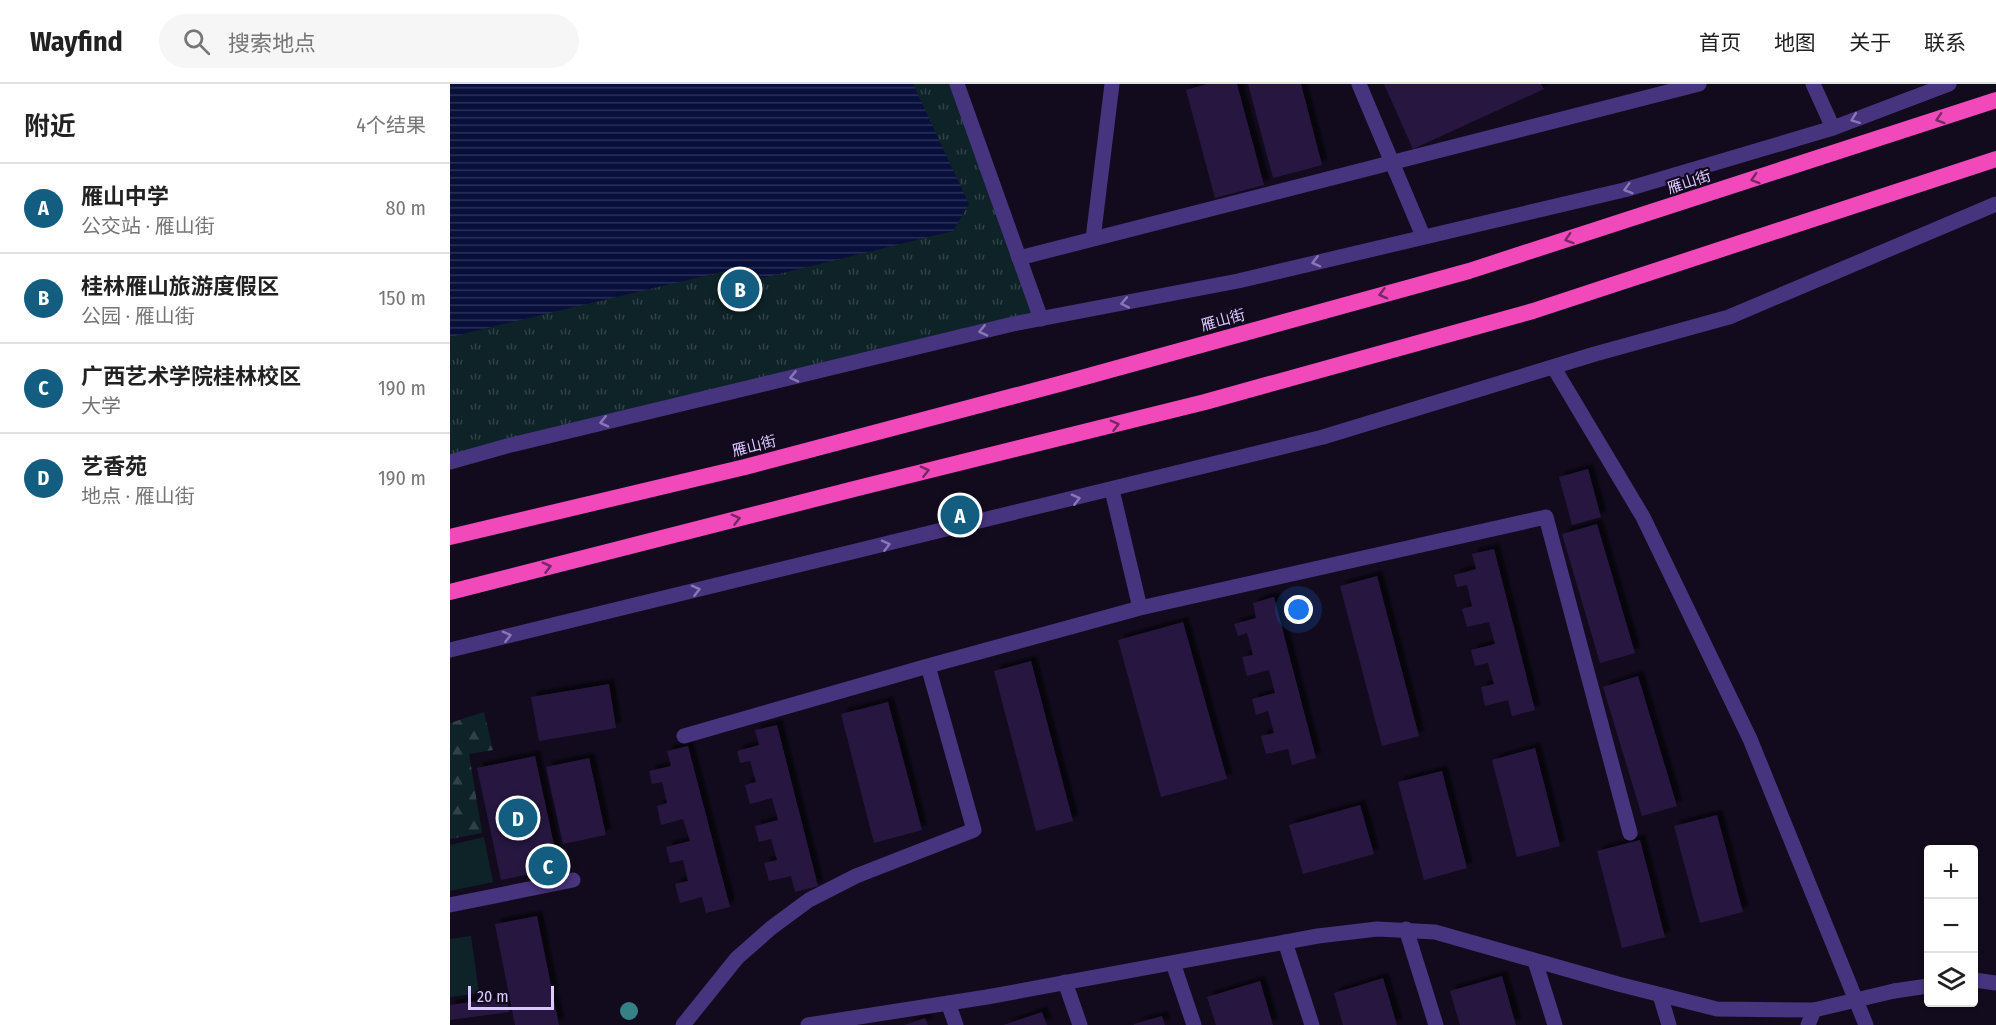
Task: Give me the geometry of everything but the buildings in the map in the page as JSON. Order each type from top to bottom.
[{"type":"highway","name":"雁山街","points":[[450,537],[745,467],[1075,380],[1469,271],[1996,100]]},
{"type":"highway","points":[[450,592],[1205,402],[1522,314],[1996,159]]},
{"type":"street","points":[[957,84],[1041,319]]},
{"type":"street","points":[[1093,239],[1112,84]]},
{"type":"street","points":[[1359,84],[1423,236]]},
{"type":"street","points":[[1019,258],[1699,84]]},
{"type":"street","points":[[1813,84],[1833,128]]},
{"type":"street","points":[[450,462],[519,443],[1041,319],[1238,281],[1624,190],[1833,128],[1949,84]]},
{"type":"street","points":[[450,650],[1323,437],[1595,354],[1729,317],[1996,204]]},
{"type":"street","points":[[1554,368],[1643,517],[1750,739],[1866,1025]]},
{"type":"street","points":[[1112,490],[1140,608]]},
{"type":"street","points":[[684,736],[1140,608],[1546,517],[1630,834]]},
{"type":"street","points":[[683,1025],[737,958],[771,928],[809,900],[856,876],[974,830],[928,666]]},
{"type":"street","points":[[450,905],[573,880]]},
{"type":"street","points":[[1406,929],[1436,1025]]},
{"type":"street","points":[[808,1025],[839,1023],[1285,942],[1366,930],[1406,929],[1435,932],[1717,1009],[1814,1010],[1894,991],[1924,987]]},
{"type":"street","points":[[1285,942],[1312,1025]]},
{"type":"street","points":[[1536,961],[1555,1025]]},
{"type":"street","points":[[1173,963],[1194,1025]]},
{"type":"street","points":[[1978,981],[1996,983]]},
{"type":"street","points":[[1065,982],[1080,1025]]},
{"type":"street","points":[[1660,995],[1669,1025]]},
{"type":"street","points":[[948,1003],[956,1025]]},
{"type":"street","points":[[1808,1025],[1814,1010]]},
{"type":"green space","points":[[450,84],[957,84],[1041,319],[450,462]]},
{"type":"green space","points":[[484,712],[493,750],[469,754],[482,833],[450,839],[450,723]]},
{"type":"green space","points":[[484,837],[493,882],[450,891],[450,845]]},
{"type":"green space","points":[[471,936],[479,993],[450,997],[450,939]]},
{"type":"shaded area","points":[[450,84],[913,84],[969,204],[953,231],[763,278],[746,266],[450,337]]},
{"type":"place","name":"桂林雁山旅游度假区","points":[[740,289]]},
{"type":"place","name":"雁山中学","points":[[960,515]]},
{"type":"place","name":"艺香苑","points":[[518,818]]},
{"type":"place","name":"广西艺术学院桂林校区","points":[[548,866]]}]
